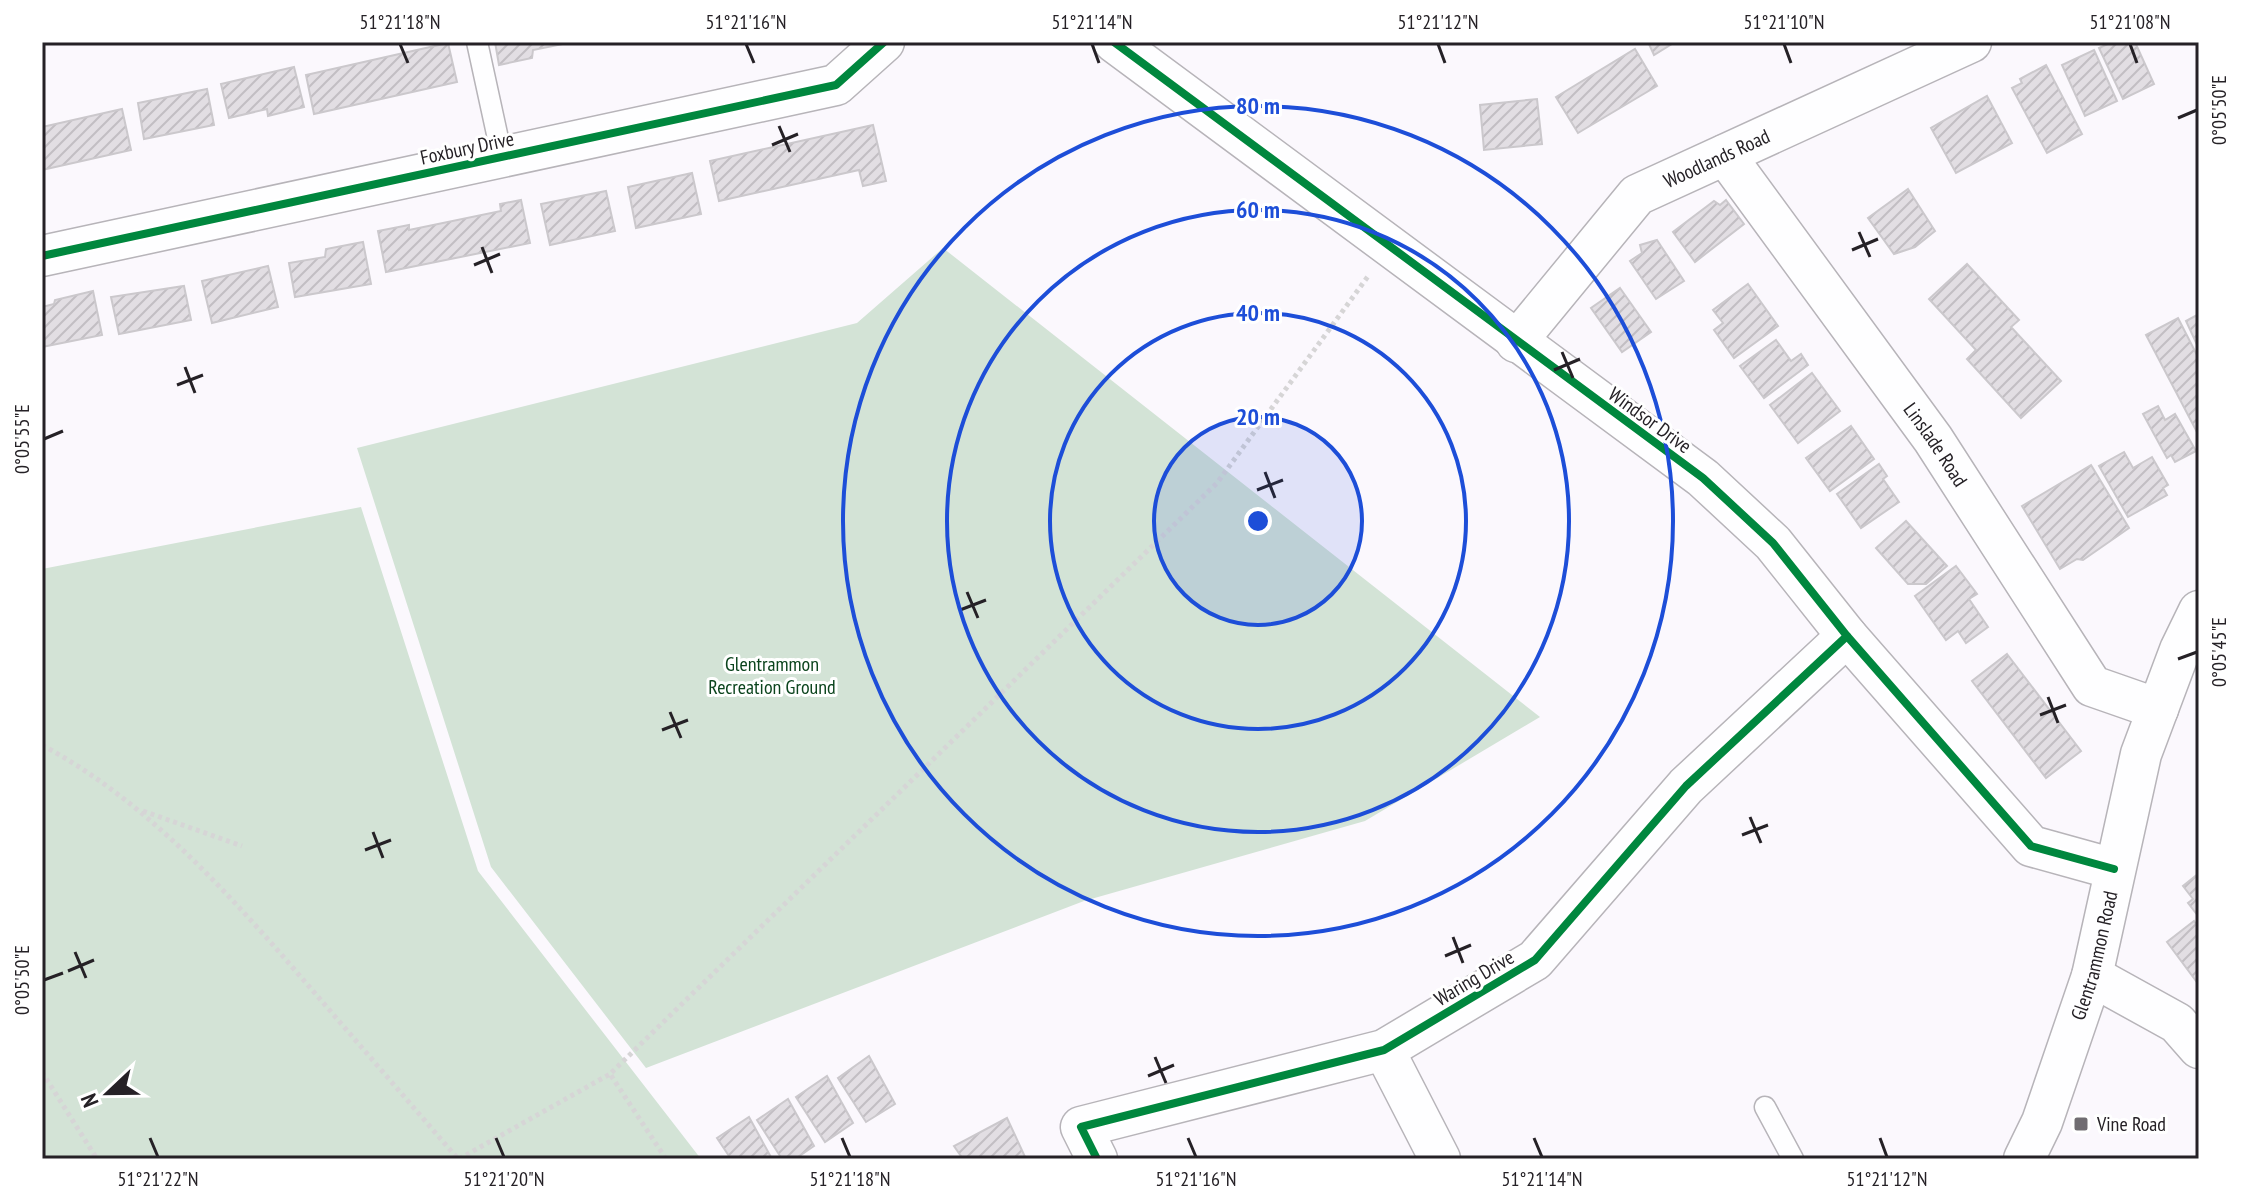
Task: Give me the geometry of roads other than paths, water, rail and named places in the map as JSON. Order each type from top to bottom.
[{"type":"street","name":"Foxbury Drive","points":[[42,256],[836,85],[884,42]]},
{"type":"street","name":"Windsor Drive","points":[[1114,42],[1703,478],[1773,543],[1847,636],[2031,846],[2114,869]]},
{"type":"street","name":"Woodlands Road","points":[[1516,342],[1637,195],[1971,42]]},
{"type":"street","name":"Linslade Road","points":[[1725,155],[1933,439],[2092,686],[2158,709]]},
{"type":"street","name":"Glentrammon Road","points":[[2024,1159],[2042,1122],[2092,976],[2141,754],[2180,650],[2199,611]]},
{"type":"street","name":"Waring Drive","points":[[1097,1159],[1081,1127],[1384,1050],[1535,960],[1686,786],[1847,636]]},
{"type":"street","points":[[2092,976],[2177,1023],[2199,1048]]},
{"type":"street","points":[[1384,1050],[1440,1159]]},
{"type":"lane","points":[[477,42],[502,157]]},
{"type":"lane","points":[[1765,1107],[1793,1159]]},
{"type":"place","name":"Vine Road","points":[[2081,1124]]},
{"type":"park label","name":"Glentrammon Recreation Ground","points":[[772,676]]}]
